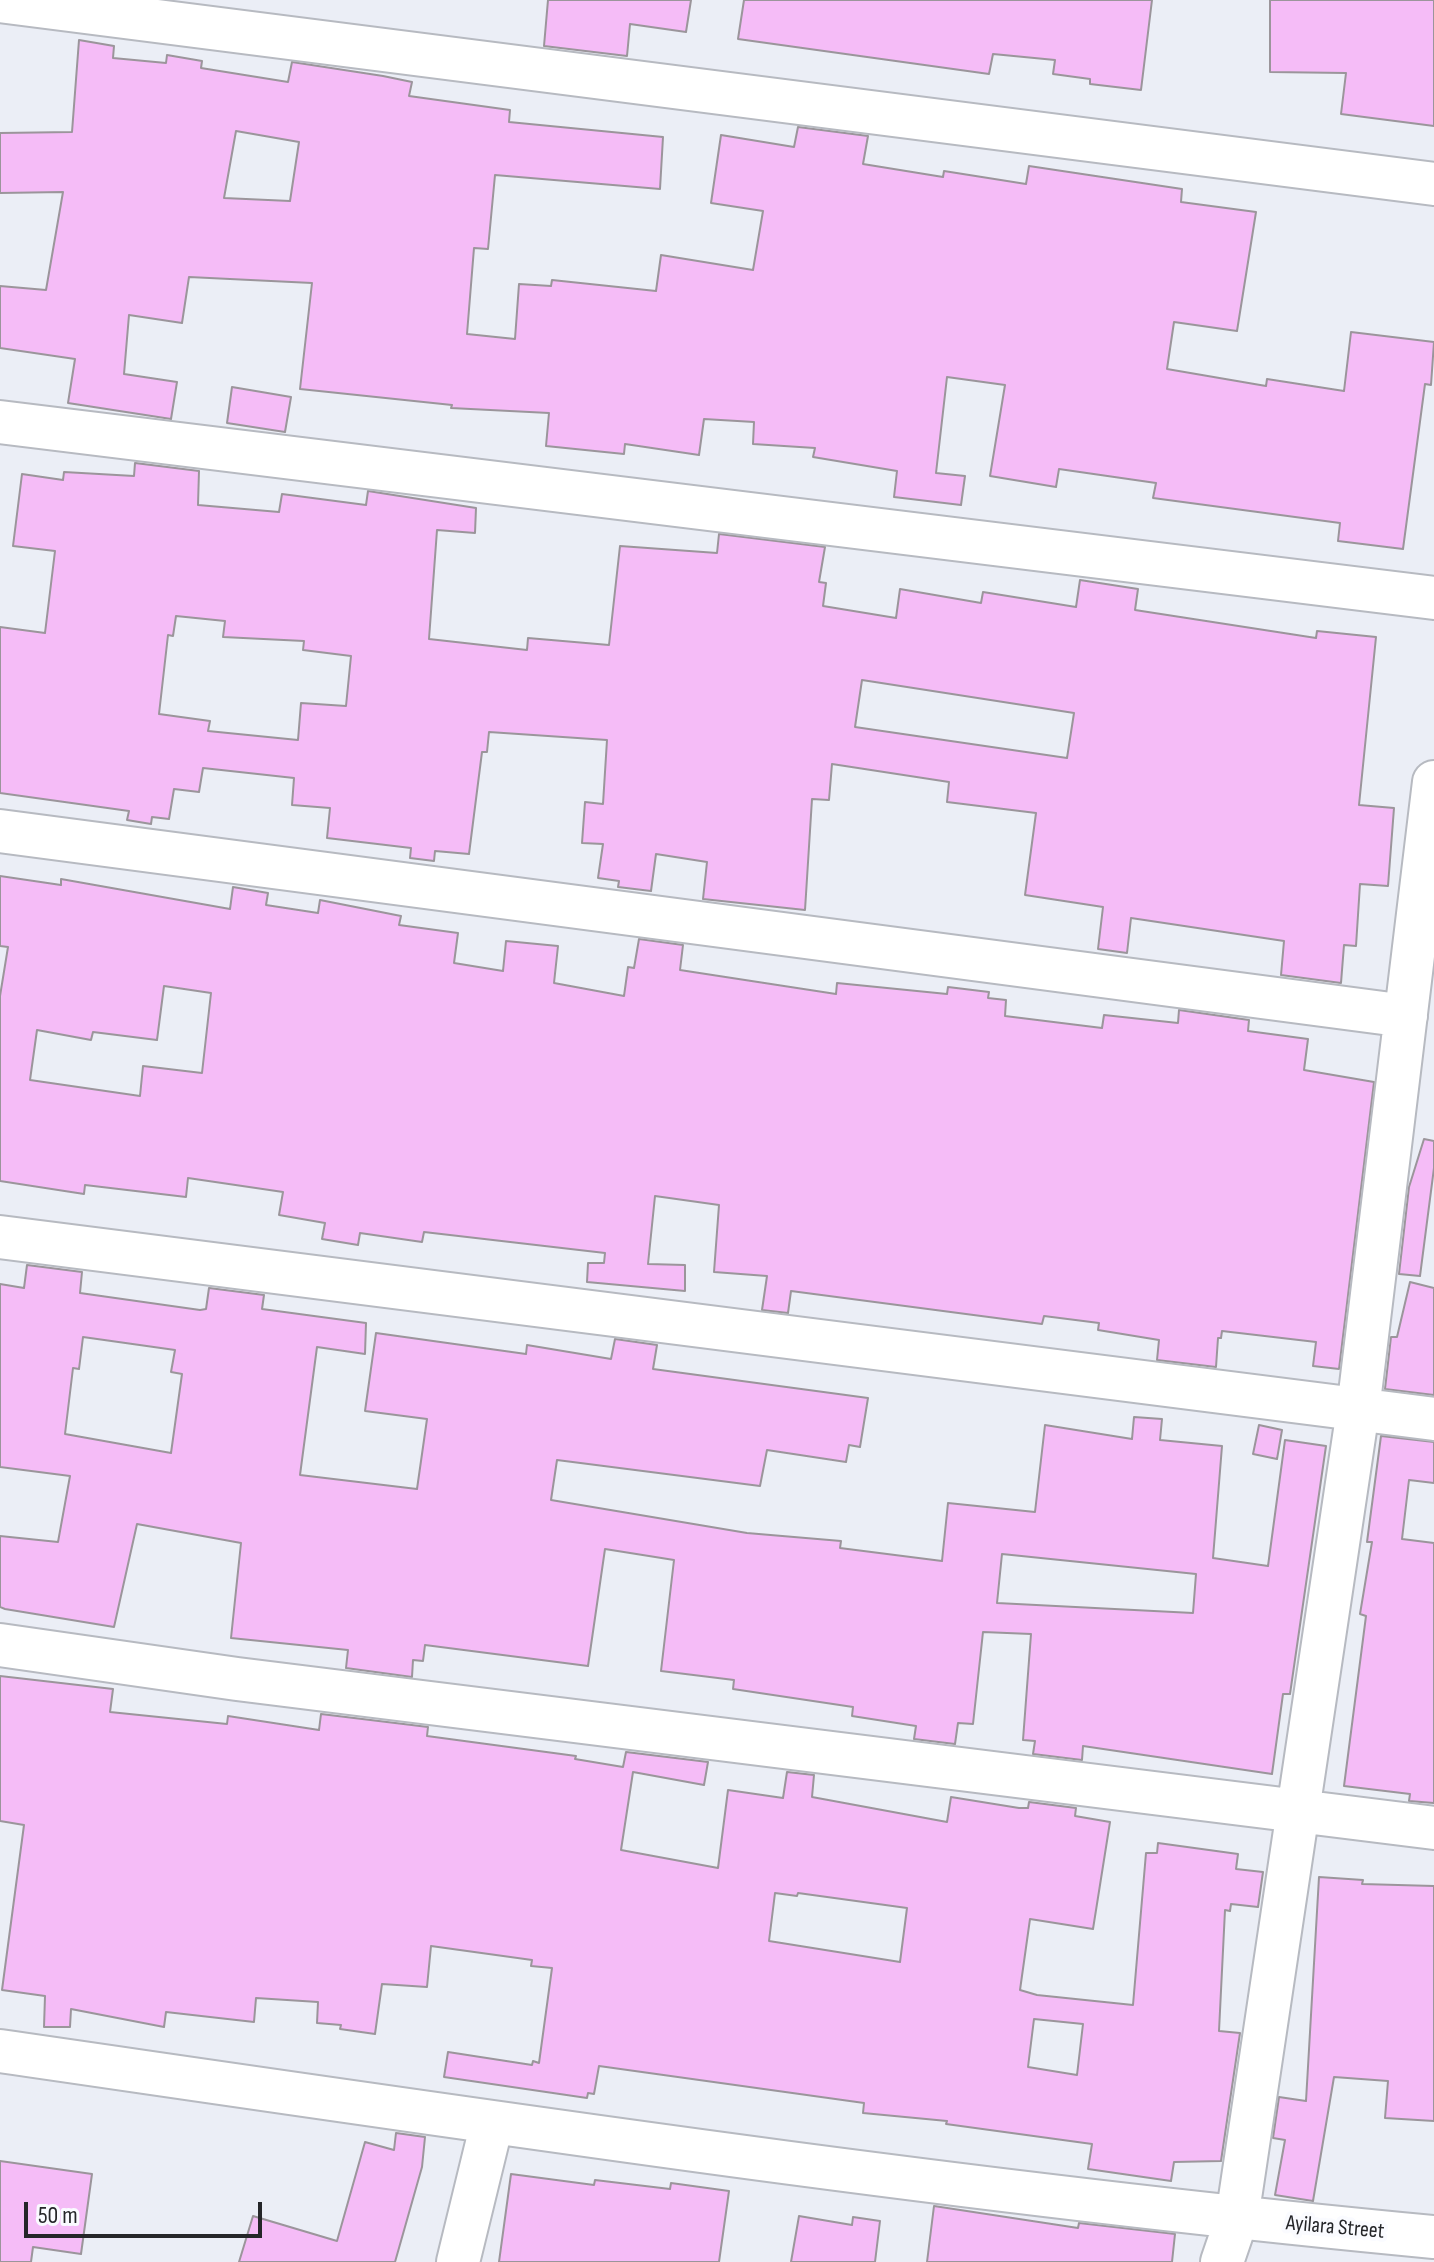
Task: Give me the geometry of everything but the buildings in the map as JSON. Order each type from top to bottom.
[{"type":"street","points":[[0,1],[1434,184]]},
{"type":"street","points":[[0,422],[1434,598]]},
{"type":"street","points":[[1222,2262],[1237,2218],[1358,1410],[1406,1016],[1424,954],[1434,782]]},
{"type":"street","points":[[0,831],[1406,1016]]},
{"type":"street","points":[[0,1237],[1434,1419]]},
{"type":"street","points":[[0,1645],[237,1679],[1434,1828]]},
{"type":"street","name":"Ayilara Street","points":[[0,2051],[492,2123],[1237,2218],[1434,2237]]},
{"type":"street","points":[[458,2262],[492,2123]]}]
